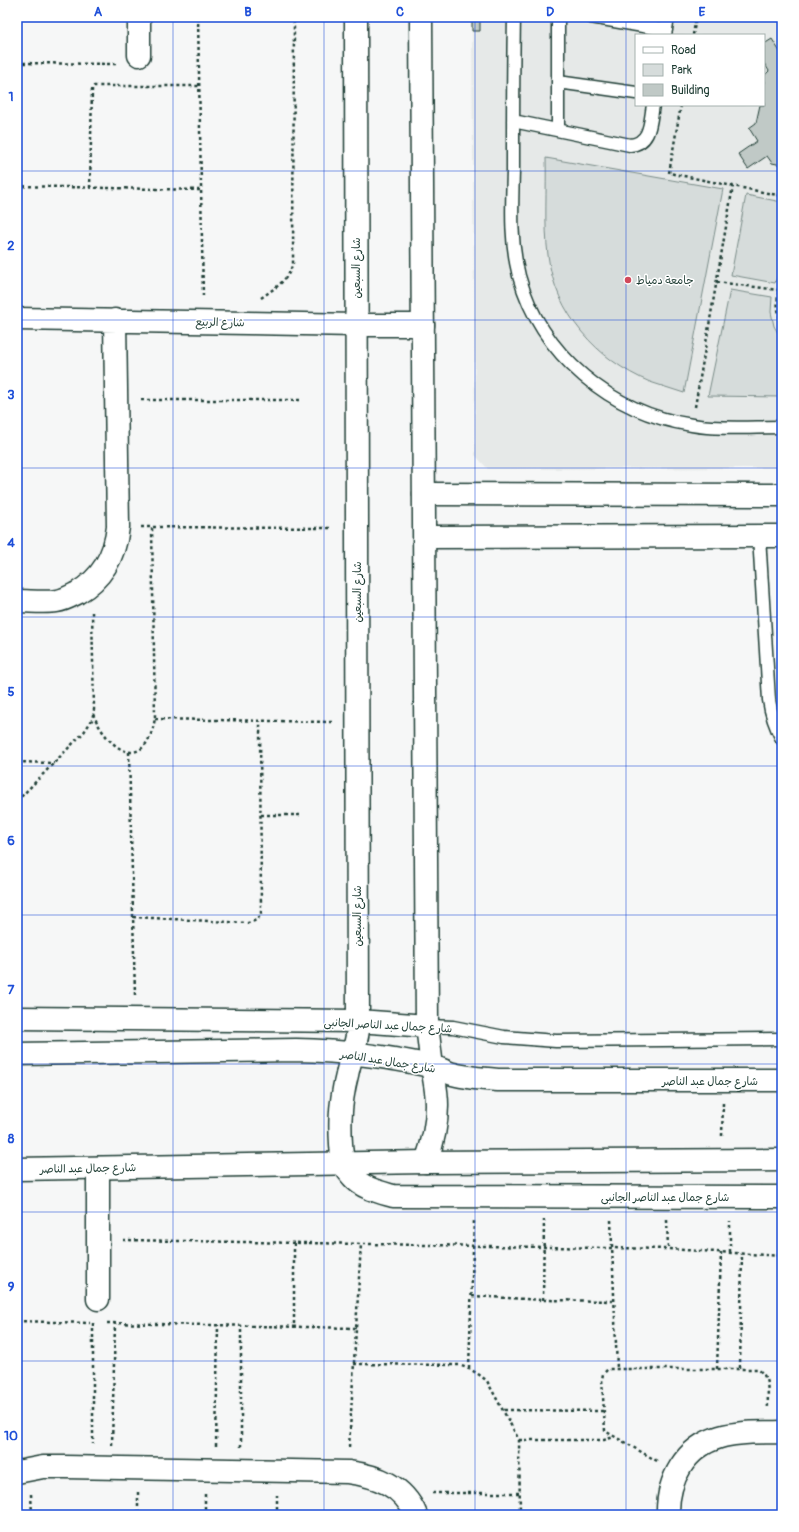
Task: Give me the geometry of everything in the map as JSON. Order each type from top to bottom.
[{"type":"main road","points":[[131,59],[140,17]]},
{"type":"main road","name":"شارع السبعين","points":[[343,1164],[340,1136],[340,1114],[344,1087],[357,1038],[358,1022],[356,722],[356,17]]},
{"type":"main road","points":[[421,17],[427,1026],[436,1085],[437,1118],[432,1144],[426,1162]]},
{"type":"main road","name":"شارع الربيع","points":[[17,318],[423,325]]},
{"type":"main road","points":[[17,601],[58,601],[70,597],[92,583],[101,574],[108,563],[116,540],[118,527],[116,320]]},
{"type":"main road","points":[[424,494],[782,495]]},
{"type":"main road","points":[[425,537],[782,536]]},
{"type":"main road","name":"شارع جمال عبد الناصر الجانبى","points":[[17,1018],[358,1022],[427,1026]]},
{"type":"main road","name":"شارع جمال عبد الناصر","points":[[17,1054],[296,1050],[353,1054],[432,1066],[453,1074],[499,1080],[782,1080]]},
{"type":"main road","name":"شارع جمال عبد الناصر","points":[[17,1169],[426,1162],[782,1160]]},
{"type":"main road","name":"شارع جمال عبد الناصر الجانبى","points":[[343,1164],[353,1178],[378,1192],[393,1196],[782,1197]]},
{"type":"main road","points":[[98,1168],[98,1299]]},
{"type":"main road","points":[[668,1515],[669,1493],[676,1472],[687,1457],[697,1448],[720,1437],[732,1434],[776,1432]]},
{"type":"main road","points":[[17,1472],[43,1467],[348,1472],[368,1475],[382,1480],[406,1498],[416,1515]]},
{"type":"lane","points":[[514,17],[512,238],[519,276],[533,312],[554,346],[580,374],[611,397],[647,414],[691,425],[723,427],[782,427]]},
{"type":"lane","points":[[558,17],[558,130]]},
{"type":"lane","points":[[591,17],[665,32],[668,17]]},
{"type":"lane","points":[[558,82],[635,93]]},
{"type":"lane","points":[[513,121],[630,145],[636,144],[646,137],[653,106]]},
{"type":"lane","points":[[759,536],[768,700],[776,728],[782,738]]},
{"type":"lane","name":"شارع جمال عبد الناصر الجانبى","points":[[427,1026],[452,1027],[504,1037],[556,1041],[782,1039]]},
{"type":"path","points":[[198,17],[203,322]]},
{"type":"path","points":[[225,322],[285,280],[293,263],[294,17]]},
{"type":"path","points":[[693,34],[696,17]]},
{"type":"path","points":[[17,63],[131,59]]},
{"type":"path","points":[[90,188],[92,89],[94,86],[200,86]]},
{"type":"path","points":[[681,106],[669,173],[782,196]]},
{"type":"path","points":[[17,186],[201,190]]},
{"type":"path","points":[[691,425],[733,186]]},
{"type":"path","points":[[782,280],[778,290],[777,304],[779,317],[782,324]]},
{"type":"path","points":[[717,282],[778,290]]},
{"type":"path","points":[[116,400],[300,400]]},
{"type":"path","points":[[118,527],[357,528]]},
{"type":"path","points":[[93,714],[98,725],[112,743],[130,752],[139,751],[144,748],[152,734],[155,719],[152,527]]},
{"type":"path","points":[[17,802],[89,726],[93,714],[92,583]]},
{"type":"path","points":[[155,719],[356,722]]},
{"type":"path","points":[[133,917],[248,923],[257,920],[261,914],[260,720]]},
{"type":"path","points":[[130,752],[136,1019]]},
{"type":"path","points":[[17,762],[54,763]]},
{"type":"path","points":[[261,814],[302,815]]},
{"type":"path","points":[[721,1161],[724,1081]]},
{"type":"path","points":[[469,1368],[474,1246],[474,1197]]},
{"type":"path","points":[[544,1197],[544,1300]]},
{"type":"path","points":[[611,1197],[617,1369]]},
{"type":"path","points":[[667,1197],[668,1250]]},
{"type":"path","points":[[730,1197],[730,1252]]},
{"type":"path","points":[[98,1240],[613,1248],[730,1252],[782,1256]]},
{"type":"path","points":[[294,1243],[294,1327]]},
{"type":"path","points":[[348,1472],[361,1244]]},
{"type":"path","points":[[717,1369],[721,1252]]},
{"type":"path","points":[[740,1368],[742,1254]]},
{"type":"path","points":[[472,1296],[544,1300],[614,1301]]},
{"type":"path","points":[[17,1321],[98,1323]]},
{"type":"path","points":[[93,1323],[103,1467]]},
{"type":"path","points":[[104,1323],[356,1328]]},
{"type":"path","points":[[103,1467],[115,1323]]},
{"type":"path","points":[[216,1469],[218,1325]]},
{"type":"path","points":[[241,1326],[241,1470]]},
{"type":"path","points":[[354,1364],[459,1365],[469,1368],[487,1381],[519,1440],[520,1515]]},
{"type":"path","points":[[676,1472],[605,1432],[602,1379],[608,1369],[757,1369],[762,1371],[766,1376],[776,1432]]},
{"type":"path","points":[[504,1410],[604,1411]]},
{"type":"path","points":[[519,1440],[604,1440],[614,1437]]},
{"type":"path","points":[[400,1493],[520,1493]]},
{"type":"shaded area","name":"جامعة دمياط","points":[[472,17],[782,17],[782,468],[488,469],[475,455]]},
{"type":"green space","points":[[546,158],[723,189],[684,393],[650,382],[631,373],[613,361],[596,347],[569,315],[559,296],[552,276],[548,255],[546,219]]},
{"type":"green space","points":[[746,195],[782,202],[782,262],[775,283],[731,275]]},
{"type":"green space","points":[[730,290],[772,297],[771,312],[774,326],[782,340],[782,397],[708,396]]},
{"type":"building","points":[[472,17],[480,17],[480,31],[472,31]]},
{"type":"building","points":[[772,39],[782,55],[782,165],[772,163],[767,156],[748,169],[738,154],[757,141],[749,128],[756,123],[760,106],[765,106],[765,75],[769,71],[765,65],[765,43]]},
{"type":"place","name":"جامعة دمياط","points":[[628,280]]}]
